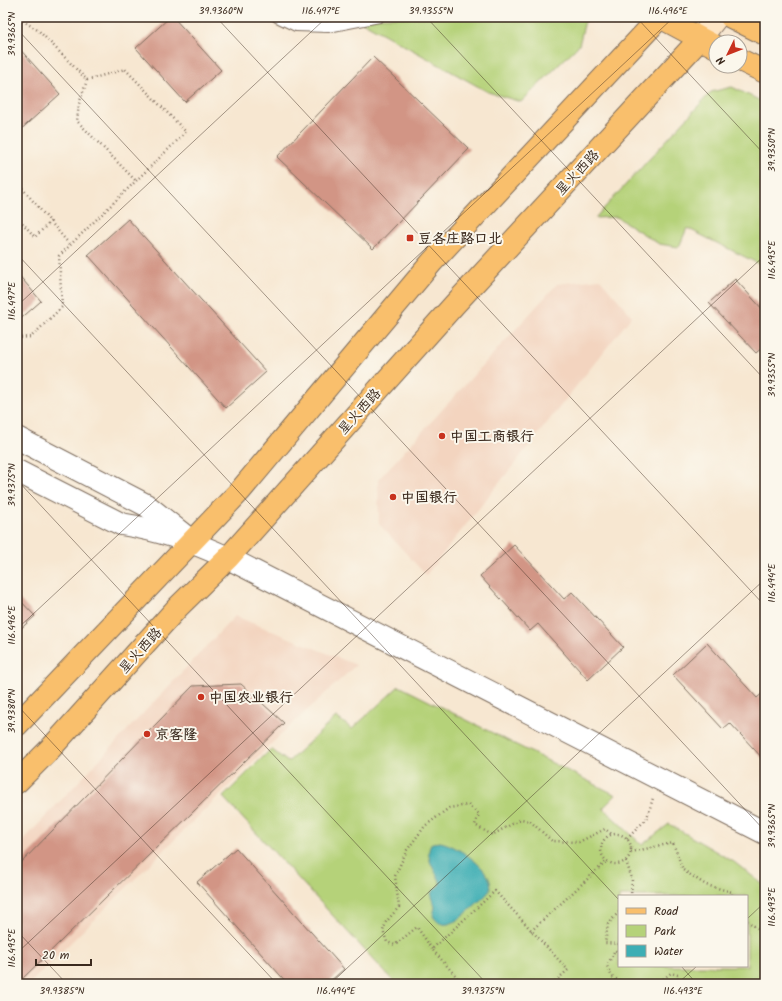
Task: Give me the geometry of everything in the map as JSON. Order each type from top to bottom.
[{"type":"main road","points":[[17,725],[240,491],[432,262],[660,17],[708,43]]},
{"type":"main road","points":[[711,34],[717,17]]},
{"type":"main road","points":[[731,17],[765,34]]},
{"type":"main road","name":"星火西路","points":[[17,782],[51,748],[178,608],[228,558],[454,305],[708,43]]},
{"type":"main road","points":[[748,64],[765,72]]},
{"type":"street","points":[[17,438],[146,505],[192,541]]},
{"type":"street","points":[[17,471],[121,524],[139,527],[192,541],[228,558],[765,833]]},
{"type":"lane","points":[[277,17],[296,26],[328,27],[379,17]]},
{"type":"path","points":[[17,17],[39,31],[87,80]]},
{"type":"path","points":[[17,338],[31,337],[62,307],[59,256],[186,132],[125,69],[87,80]]},
{"type":"path","points":[[87,80],[79,104],[77,121],[136,181]]},
{"type":"path","points":[[17,172],[21,176],[17,181],[70,245]]},
{"type":"path","points":[[17,217],[35,237],[51,222]]},
{"type":"path","points":[[626,839],[647,818],[659,779]]},
{"type":"path","points":[[463,984],[432,949],[418,927],[395,945],[387,942],[383,931],[386,922],[399,907],[395,876],[407,850],[425,826],[449,808],[468,804],[479,814],[475,825],[492,835],[521,819],[530,821],[552,841],[579,842],[605,829],[613,835],[622,836],[630,843],[631,852],[626,861],[616,864],[607,861],[602,853],[605,840],[613,835]]},
{"type":"path","points":[[631,852],[673,843],[683,870],[706,885],[732,892],[732,895]]},
{"type":"path","points":[[532,930],[607,861]]},
{"type":"path","points":[[626,861],[632,879],[631,895]]},
{"type":"path","points":[[432,949],[495,891],[568,970],[552,984]]},
{"type":"path","points":[[618,913],[608,924],[605,943],[618,944]]},
{"type":"path","points":[[748,922],[765,933]]},
{"type":"path","points":[[618,953],[615,950],[607,966],[612,977],[626,984]]},
{"type":"path","points":[[657,984],[670,973],[678,975],[679,984]]},
{"type":"shaded area","points":[[600,279],[632,316],[426,575],[379,524],[378,480],[557,284]]},
{"type":"shaded area","points":[[235,616],[356,665],[273,742],[29,984],[17,984],[17,847]]},
{"type":"green space","points":[[353,17],[586,17],[579,45],[521,102],[488,92]]},
{"type":"green space","points":[[732,87],[765,103],[765,267],[687,228],[679,247],[659,244],[617,217],[595,218],[711,92]]},
{"type":"green space","points":[[399,686],[616,795],[603,808],[642,845],[669,824],[734,862],[765,886],[765,984],[396,984],[223,797],[271,749],[288,762],[336,717],[352,729]]},
{"type":"water","points":[[440,842],[455,848],[473,860],[487,874],[490,882],[490,889],[485,896],[460,918],[449,924],[438,922],[433,916],[435,907],[431,893],[440,884],[440,881],[429,858],[429,853],[432,843]]},
{"type":"building","points":[[170,17],[173,17],[221,70],[185,102],[136,48]]},
{"type":"building","points":[[17,46],[60,94],[17,133]]},
{"type":"building","points":[[373,57],[469,149],[373,249],[277,157]]},
{"type":"building","points":[[128,219],[266,372],[226,408],[88,255]]},
{"type":"building","points":[[17,273],[41,301],[17,322]]},
{"type":"building","points":[[735,279],[765,312],[765,345],[756,353],[709,303]]},
{"type":"building","points":[[514,545],[564,599],[572,592],[623,647],[588,680],[538,624],[530,631],[480,576]]},
{"type":"building","points":[[17,597],[35,616],[17,632]]},
{"type":"building","points":[[707,643],[757,698],[765,691],[765,761],[730,723],[723,729],[673,675]]},
{"type":"building","points":[[241,684],[284,723],[17,984],[17,867],[193,686]]},
{"type":"building","points":[[236,848],[344,969],[327,984],[288,984],[197,882]]},
{"type":"place","name":"豆各庄路口北","points":[[410,238]]},
{"type":"place","name":"中国工商银行","points":[[442,436]]},
{"type":"place","name":"中国银行","points":[[393,497]]},
{"type":"place","name":"中国农业银行","points":[[201,697]]},
{"type":"place","name":"京客隆","points":[[147,734]]}]
